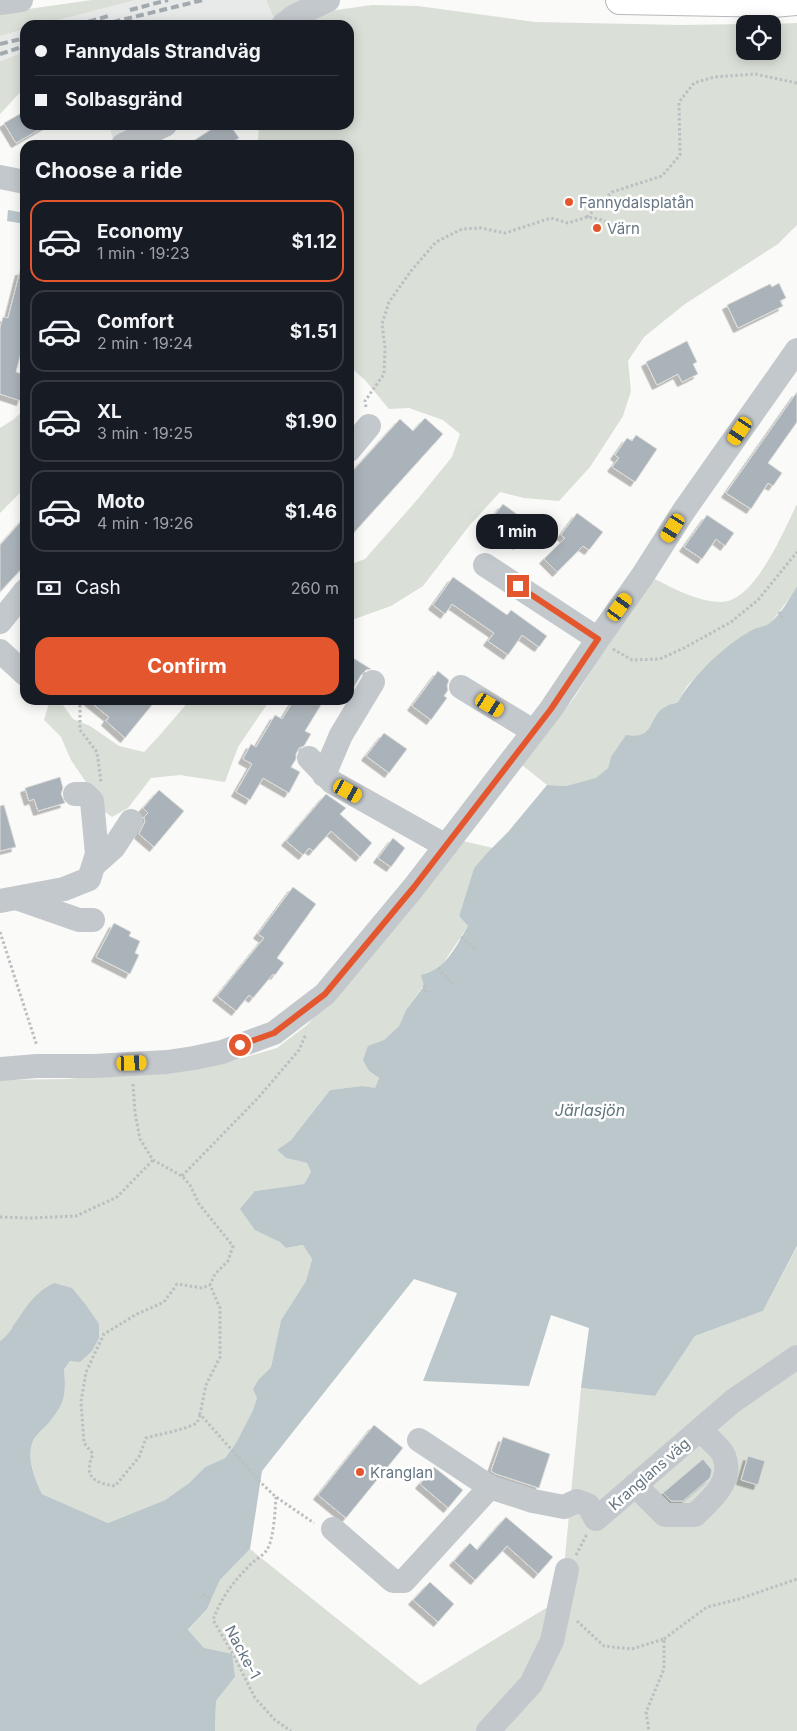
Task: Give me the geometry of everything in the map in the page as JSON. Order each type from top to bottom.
[{"type":"highway","points":[[620,0],[773,3],[797,1]]},
{"type":"street","points":[[0,3],[21,0]]},
{"type":"street","points":[[289,20],[328,0]]},
{"type":"street","points":[[134,140],[154,130]]},
{"type":"street","points":[[0,177],[20,181]]},
{"type":"street","points":[[0,1069],[44,1066],[94,1066],[194,1058],[222,1052],[274,1033],[325,994],[414,887],[551,709],[643,576],[683,512],[797,350]]},
{"type":"street","points":[[354,444],[369,426]]},
{"type":"street","points":[[485,565],[598,639]]},
{"type":"street","points":[[0,622],[20,598]]},
{"type":"street","points":[[0,651],[20,669]]},
{"type":"street","points":[[324,776],[341,735],[373,682]]},
{"type":"street","points":[[461,687],[534,731]]},
{"type":"street","points":[[309,758],[324,776],[332,782],[446,846]]},
{"type":"street","points":[[75,794],[85,794],[92,801],[97,854],[92,872]]},
{"type":"street","points":[[8,900],[64,889],[92,872],[114,847],[131,821]]},
{"type":"street","points":[[8,900],[79,920],[93,920]]},
{"type":"street","name":"Kranglans väg","points":[[419,1440],[490,1487],[533,1501],[564,1507],[577,1501],[588,1505],[596,1519],[733,1401],[797,1357]]},
{"type":"street","points":[[635,1485],[665,1515],[695,1515],[719,1492],[727,1472],[724,1454],[700,1430]]},
{"type":"street","points":[[333,1529],[393,1581],[404,1581],[490,1487]]},
{"type":"street","points":[[488,1731],[531,1684],[552,1641],[567,1570]]},
{"type":"path","points":[[587,217],[612,192],[662,176],[680,155],[679,102],[694,83],[714,77],[755,74],[797,83]]},
{"type":"path","points":[[366,401],[384,374],[385,347],[382,324],[389,302],[411,271],[436,242],[462,229],[481,228],[505,233],[551,218],[568,223],[587,217],[606,222]]},
{"type":"path","points":[[598,639],[632,660],[660,658],[684,648],[731,622],[758,600],[797,552]]},
{"type":"path","points":[[779,612],[783,618]]},
{"type":"path","points":[[0,932],[44,1066]]},
{"type":"path","points":[[461,937],[477,950]]},
{"type":"path","points":[[438,968],[453,984]]},
{"type":"path","points":[[424,985],[427,994]]},
{"type":"path","points":[[182,1176],[258,1098],[299,1050],[310,1026]]},
{"type":"path","points":[[132,1063],[135,1113],[140,1140],[153,1160],[182,1176],[190,1185],[199,1204],[233,1246],[228,1261],[215,1274],[210,1285],[202,1288],[177,1284],[164,1302],[137,1314],[104,1334],[86,1372],[81,1402],[84,1443],[93,1454],[88,1465],[91,1477],[100,1484],[115,1486],[139,1457],[146,1438],[169,1431],[183,1430],[197,1423],[206,1385],[220,1357],[220,1308],[210,1285]]},
{"type":"path","points":[[0,1217],[76,1216],[117,1197],[153,1160]]},
{"type":"path","points":[[200,1414],[216,1434],[276,1497],[321,1527],[333,1529]]},
{"type":"path","name":"Nacke-1","points":[[276,1497],[274,1527],[267,1550],[228,1588],[213,1620],[255,1698],[275,1720],[291,1731]]},
{"type":"path","points":[[567,1570],[596,1519]]},
{"type":"path","points":[[560,1605],[604,1646],[632,1649],[664,1639],[707,1607],[739,1599],[797,1579]]},
{"type":"path","points":[[203,1594],[210,1598]]},
{"type":"path","points":[[648,1731],[646,1712],[664,1669],[664,1639]]},
{"type":"shaded area","points":[[92,0],[136,0],[58,20],[20,20],[20,30],[0,36],[0,13]]},
{"type":"shaded area","points":[[136,0],[266,0],[275,20],[58,20]]},
{"type":"shaded area","points":[[266,0],[313,0],[277,20],[275,20]]},
{"type":"shaded area","points":[[372,5],[418,6],[535,22],[736,24],[736,60],[781,60],[781,24],[797,23],[797,225],[778,244],[685,304],[644,337],[628,361],[631,391],[623,416],[590,467],[559,501],[524,498],[500,492],[469,526],[423,586],[391,606],[354,619],[354,563],[365,559],[417,500],[452,457],[460,434],[443,420],[409,408],[389,409],[365,380],[354,370],[354,140],[258,140],[259,130],[354,130],[354,20],[302,20],[315,13]]},
{"type":"shaded area","points":[[20,30],[20,54],[0,61],[0,36]]},
{"type":"shaded area","points":[[20,54],[20,92],[0,114],[0,61]]},
{"type":"shaded area","points":[[110,130],[132,130],[113,139]]},
{"type":"shaded area","points":[[20,414],[20,493],[0,513],[0,428]]},
{"type":"shaded area","points":[[797,504],[797,586],[769,625],[754,629],[737,640],[703,669],[687,686],[678,702],[665,706],[655,716],[648,731],[611,757],[608,768],[596,779],[566,786],[547,785],[522,765],[574,698],[637,598],[655,579],[694,597],[720,602],[733,599],[745,591],[756,579],[776,547]]},
{"type":"shaded area","points":[[48,705],[63,705],[73,719],[90,726],[119,746],[144,752],[186,705],[267,705],[238,747],[225,782],[180,775],[151,778],[128,808],[112,817],[97,806],[92,791],[71,760],[61,737],[44,720]]},
{"type":"shaded area","points":[[463,841],[493,848],[474,868],[459,916],[468,926],[442,965],[430,973],[406,1010],[399,1026],[384,1040],[369,1071],[379,1078],[375,1089],[362,1086],[330,1090],[291,1140],[277,1150],[286,1158],[307,1163],[311,1172],[304,1184],[255,1191],[281,1242],[286,1248],[303,1245],[312,1259],[306,1281],[281,1320],[271,1367],[259,1379],[257,1398],[253,1410],[236,1443],[225,1458],[205,1467],[189,1483],[165,1500],[108,1523],[42,1494],[32,1468],[31,1448],[35,1437],[51,1420],[62,1401],[65,1387],[64,1371],[70,1361],[19,1317],[6,1337],[0,1341],[0,1080],[66,1079],[225,1063],[277,1048],[307,1025],[379,945]]},
{"type":"shaded area","points":[[797,1247],[797,1731],[215,1731],[216,1701],[235,1677],[188,1631],[207,1609],[220,1580],[250,1549],[420,1685],[561,1599],[581,1388],[655,1396],[695,1336],[763,1311]]},
{"type":"water","points":[[8,210],[20,212],[20,223],[7,221]]},
{"type":"water","name":"Järlasjön","points":[[797,586],[797,1246],[763,1311],[695,1336],[655,1396],[581,1388],[589,1328],[551,1315],[529,1386],[423,1381],[457,1293],[414,1279],[262,1471],[250,1549],[220,1580],[207,1609],[188,1630],[204,1648],[232,1654],[235,1677],[216,1701],[215,1731],[0,1731],[0,1341],[9,1333],[35,1297],[54,1283],[72,1288],[99,1324],[99,1338],[92,1351],[80,1362],[70,1361],[64,1370],[65,1387],[60,1407],[33,1441],[30,1454],[31,1461],[34,1475],[42,1494],[108,1523],[165,1500],[189,1483],[205,1467],[225,1458],[236,1443],[253,1410],[257,1398],[253,1389],[259,1379],[271,1367],[281,1320],[306,1281],[312,1259],[303,1245],[286,1248],[280,1242],[255,1230],[240,1209],[255,1191],[304,1184],[311,1172],[307,1163],[286,1158],[277,1150],[291,1140],[330,1090],[362,1086],[375,1088],[379,1078],[369,1071],[363,1060],[368,1046],[384,1040],[399,1026],[406,1010],[424,986],[421,975],[430,972],[444,963],[454,949],[468,926],[459,916],[474,868],[508,832],[547,785],[566,786],[596,778],[608,768],[611,757],[626,735],[636,736],[647,731],[660,711],[667,705],[678,702],[692,681],[721,652],[752,630],[768,624],[774,619],[785,606]]},
{"type":"building","points":[[20,114],[20,130],[38,130],[16,143],[4,123]]},
{"type":"building","points":[[210,130],[233,130],[239,138],[236,140],[195,140]]},
{"type":"building","points":[[20,271],[20,356],[16,372],[20,373],[20,401],[0,394],[0,328],[3,317],[8,318]]},
{"type":"building","points":[[779,283],[786,298],[780,301],[783,306],[738,328],[727,305],[770,284],[772,287]]},
{"type":"building","points":[[687,341],[697,362],[693,364],[698,374],[682,382],[678,374],[657,385],[646,362]]},
{"type":"building","points":[[797,392],[797,422],[768,463],[782,473],[773,486],[768,483],[751,509],[726,493]]},
{"type":"building","points":[[425,418],[443,434],[354,532],[354,470],[400,419],[413,431]]},
{"type":"building","points":[[636,435],[657,449],[635,482],[612,467],[619,458],[615,455],[627,438],[632,441]]},
{"type":"building","points":[[503,504],[533,526],[518,545],[488,523]]},
{"type":"building","points":[[577,513],[603,532],[589,550],[583,546],[557,572],[544,559],[565,538],[561,535]]},
{"type":"building","points":[[707,515],[734,533],[725,546],[716,539],[702,559],[684,547]]},
{"type":"building","points":[[20,523],[20,570],[0,592],[0,545]]},
{"type":"building","points":[[453,577],[507,615],[511,610],[547,636],[539,647],[522,635],[508,655],[488,641],[494,633],[452,604],[445,614],[433,605]]},
{"type":"building","points":[[354,659],[371,669],[366,670],[354,687]]},
{"type":"building","points":[[438,671],[449,680],[448,690],[444,696],[447,698],[431,720],[412,706]]},
{"type":"building","points":[[94,705],[152,705],[125,738],[106,721],[109,717]]},
{"type":"building","points":[[291,705],[321,705],[305,731],[311,734],[304,746],[299,748],[296,759],[291,767],[300,772],[289,793],[263,778],[250,800],[236,792],[252,764],[243,759],[251,744],[256,747],[275,715],[282,719]]},
{"type":"building","points":[[384,733],[407,749],[389,773],[366,756]]},
{"type":"building","points":[[60,777],[63,788],[61,794],[65,803],[38,811],[34,799],[29,801],[25,788]]},
{"type":"building","points":[[159,790],[184,811],[154,847],[139,834],[145,822],[144,817],[148,813],[143,808]]},
{"type":"building","points":[[326,794],[346,808],[340,814],[372,843],[360,857],[331,831],[313,851],[309,848],[303,855],[286,841]]},
{"type":"building","points":[[4,805],[16,847],[0,851],[0,806]]},
{"type":"building","points":[[393,838],[405,848],[391,867],[378,858]]},
{"type":"building","points":[[293,887],[316,904],[277,958],[284,963],[253,998],[249,995],[236,1011],[217,996],[264,938],[258,934]]},
{"type":"building","points":[[114,923],[131,932],[129,936],[140,941],[135,953],[139,955],[130,974],[96,957]]},
{"type":"building","name":"Kranglan","points":[[374,1425],[403,1448],[346,1518],[318,1495]]},
{"type":"building","points":[[503,1437],[550,1454],[539,1488],[491,1471]]},
{"type":"building","points":[[748,1456],[765,1461],[758,1485],[741,1480]]},
{"type":"building","points":[[703,1459],[712,1470],[710,1478],[683,1501],[671,1501],[663,1493]]},
{"type":"building","points":[[434,1467],[463,1490],[448,1508],[420,1484]]},
{"type":"building","points":[[506,1517],[553,1557],[538,1574],[507,1546],[475,1580],[454,1561],[470,1543],[477,1550]]},
{"type":"building","points":[[430,1582],[454,1604],[438,1622],[413,1600]]},
{"type":"railway","points":[[130,10],[168,0]]},
{"type":"railway","points":[[121,20],[203,0]]},
{"type":"railway","points":[[94,20],[108,16]]},
{"type":"railway","points":[[0,44],[20,39]]},
{"type":"railway","points":[[0,54],[20,48]]},
{"type":"place","name":"Fannydalsplatån","points":[[569,202]]},
{"type":"place","name":"Värn","points":[[597,228]]},
{"type":"place","name":"Kranglan","points":[[360,1472]]},
{"type":"route","points":[[240,1045],[274,1033],[325,994],[414,887],[551,709],[598,639],[518,586]]}]
